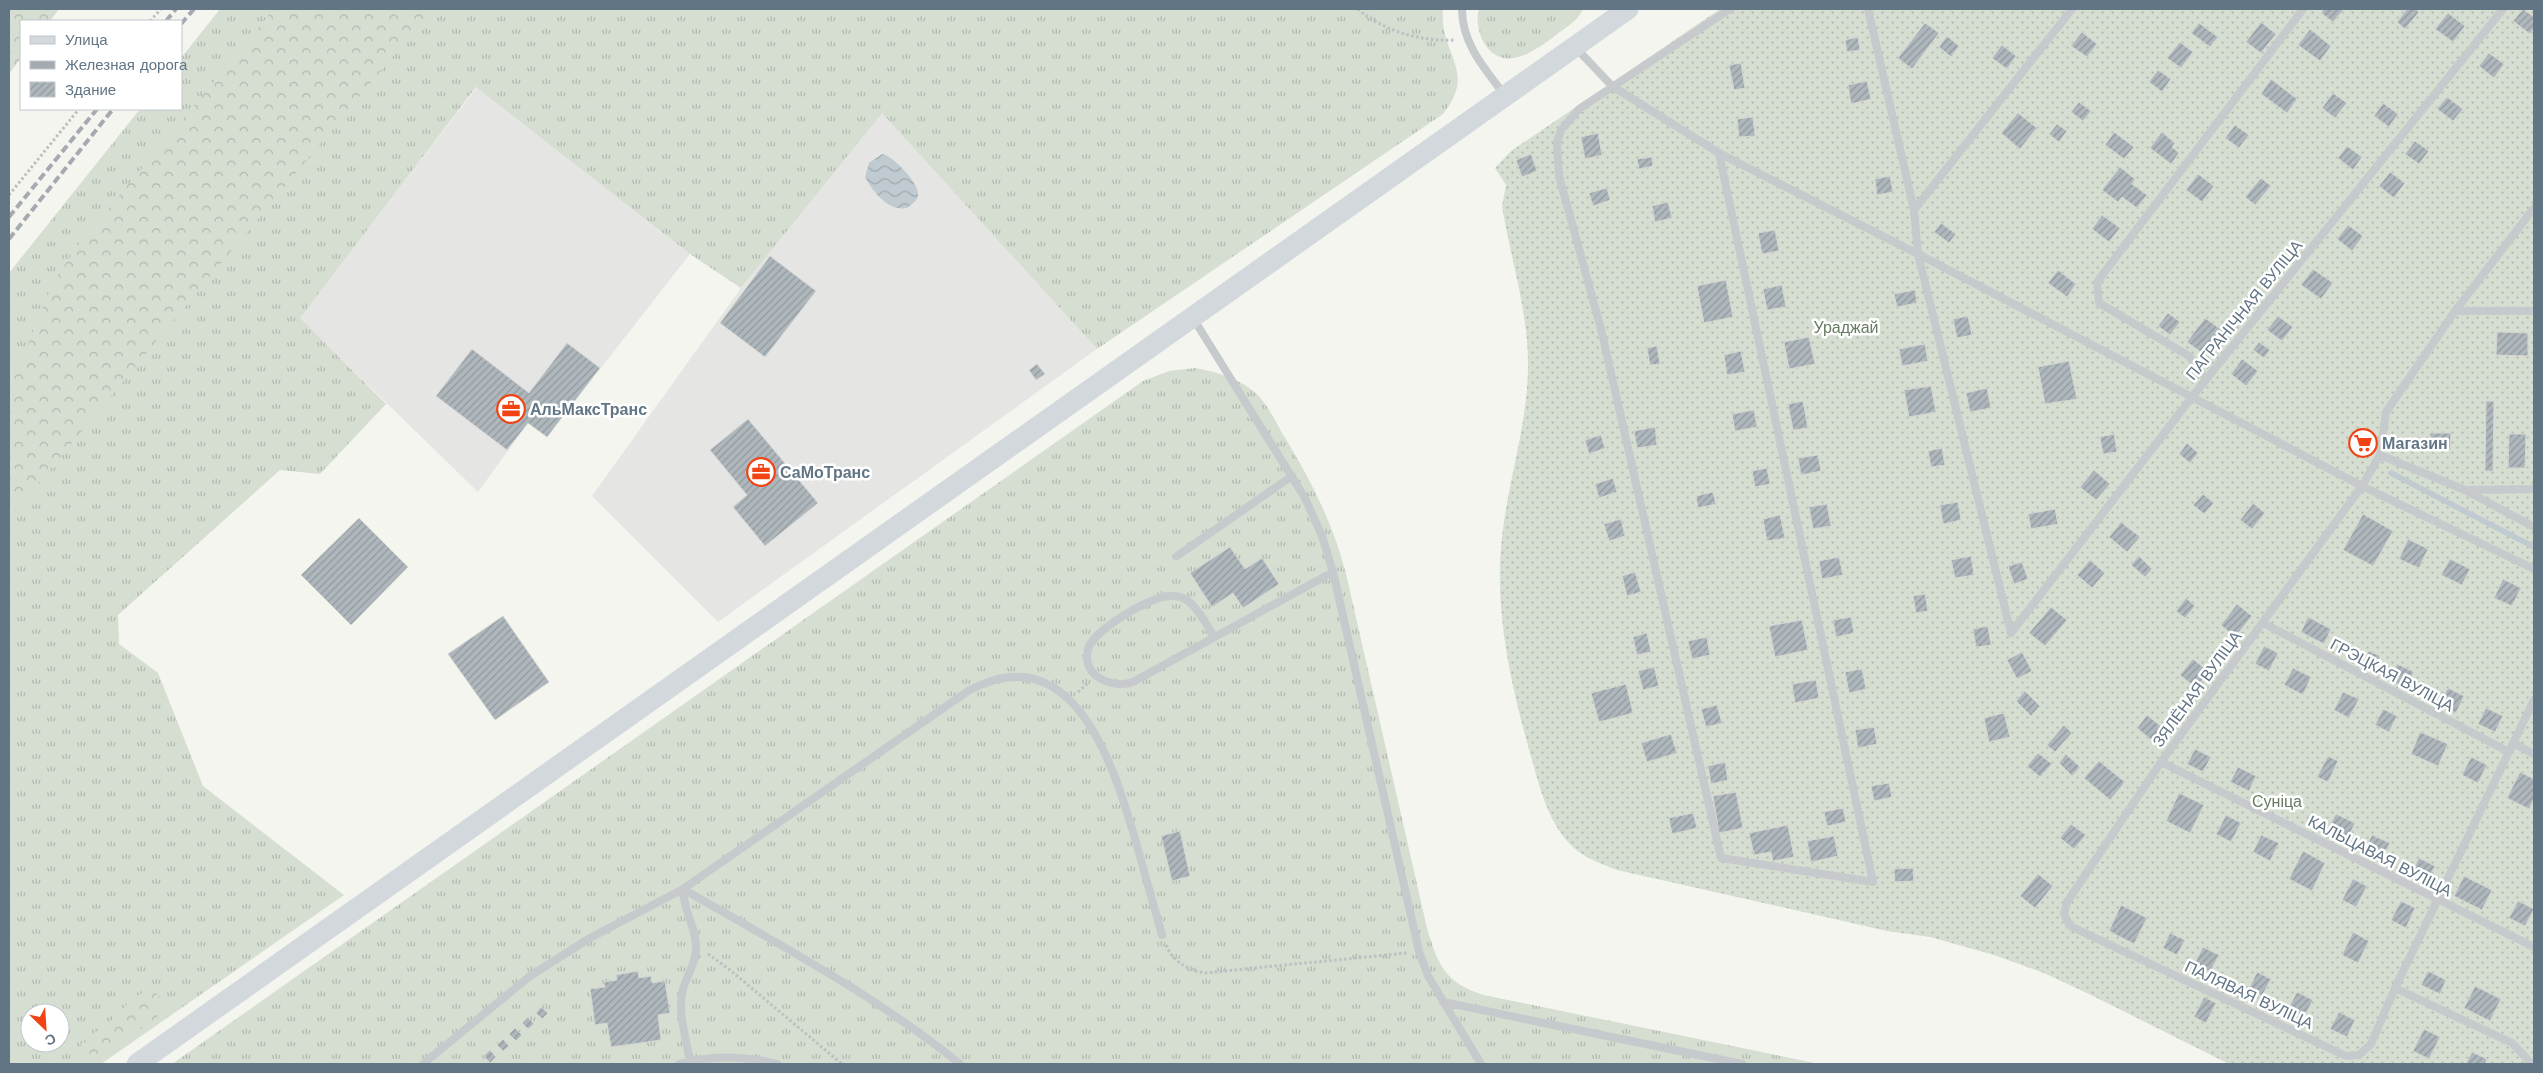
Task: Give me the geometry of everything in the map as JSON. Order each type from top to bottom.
[{"type":"street","points":[[137,1064],[1628,9]]},
{"type":"lane","points":[[1462,9],[1462,22],[1467,39],[1475,55],[1506,96]]},
{"type":"lane","points":[[1719,153],[1873,882],[1721,858],[1613,382],[1558,168],[1557,144],[1561,130],[1569,118],[1612,86],[1730,9]]},
{"type":"lane","points":[[1868,9],[1914,210],[1918,254]]},
{"type":"lane","points":[[1914,210],[2072,9]]},
{"type":"lane","points":[[2206,379],[2189,356],[2099,303],[2097,282],[2302,9]]},
{"type":"lane","name":"ПАГРАНІЧНАЯ ВУЛІЦА","points":[[1918,254],[2011,632],[2206,379],[2502,9]]},
{"type":"lane","points":[[1575,46],[1612,86],[1719,153],[1918,254],[2362,486],[2534,569]]},
{"type":"lane","points":[[2534,208],[2455,311],[2386,412],[2380,455],[2465,490],[2534,526]]},
{"type":"lane","points":[[2455,311],[2534,311]]},
{"type":"lane","points":[[1193,318],[1292,476],[1315,517],[1333,572],[1419,951],[1428,976],[1481,1064]]},
{"type":"lane","name":"ЗЯЛЁНАЯ ВУЛІЦА","points":[[2064,914],[2067,902],[2161,762],[2362,486],[2380,455]]},
{"type":"lane","points":[[1177,556],[1292,476]]},
{"type":"lane","points":[[2465,490],[2534,488]]},
{"type":"lane","points":[[1214,637],[1187,600],[1169,596],[1157,598],[1101,632],[1093,640],[1088,650],[1088,658],[1096,676],[1113,685],[1128,684],[1333,572]]},
{"type":"lane","name":"ГРЭЦКАЯ ВУЛІЦА","points":[[2263,623],[2509,752]]},
{"type":"lane","points":[[424,1064],[537,971],[590,938],[683,889],[968,691],[986,682],[1005,676],[1026,676],[1044,682],[1070,700],[1090,724],[1110,762],[1122,796],[1162,935]]},
{"type":"lane","name":"ПАЛЯВАЯ ВУЛІЦА","points":[[2064,914],[2070,926],[2346,1056],[2359,1055],[2371,1044],[2395,988],[2534,700]]},
{"type":"lane","points":[[2513,743],[2534,754]]},
{"type":"lane","name":"КАЛЬЦАВАЯ ВУЛІЦА","points":[[2161,762],[2534,947]]},
{"type":"lane","points":[[683,889],[685,909],[694,933],[696,948],[696,957],[681,1000],[690,1061]]},
{"type":"lane","points":[[683,889],[846,983],[899,1018],[960,1064]]},
{"type":"lane","points":[[2395,988],[2512,1043],[2532,1064]]},
{"type":"lane","points":[[1443,1002],[1742,1064]]},
{"type":"lane","points":[[679,1064],[690,1061],[731,1058],[776,1064]]},
{"type":"path","points":[[151,20],[160,9]]},
{"type":"path","points":[[1358,9],[1398,32],[1441,41],[1467,39]]},
{"type":"path","points":[[9,195],[78,110]]},
{"type":"path","points":[[1070,700],[1096,676]]},
{"type":"path","points":[[1162,935],[1176,961],[1188,969],[1204,973],[1419,951]]},
{"type":"path","points":[[696,948],[730,970],[842,1064]]},
{"type":"shaded area","name":"АльМаксТранс","points":[[477,87],[690,254],[547,437],[528,423],[478,492],[299,318]]},
{"type":"shaded area","name":"СаМоТранс","points":[[882,112],[1097,349],[718,622],[592,496],[741,288]]},
{"type":"green space","points":[[9,9],[59,9],[51,20],[20,20],[20,59],[9,74]]},
{"type":"green space","points":[[220,9],[1443,9],[1443,25],[1455,62],[1457,86],[1453,99],[1443,114],[1097,349],[882,113],[741,288],[690,254],[476,87],[300,318],[386,404],[320,474],[280,470],[118,615],[119,644],[158,673],[203,786],[344,895],[101,1064],[9,1064],[9,273],[139,110],[182,110],[182,57]]},
{"type":"green space","points":[[274,9],[432,9],[9,519],[9,380],[22,359],[53,282],[78,245]]},
{"type":"green space","points":[[1479,9],[1583,9],[1571,24],[1538,48],[1518,57],[1508,58],[1498,56],[1489,50],[1482,39],[1478,24]]},
{"type":"green space","points":[[1720,9],[2534,9],[2534,1064],[2229,1064],[2044,973],[1994,955],[1930,937],[1887,931],[1617,870],[1579,852],[1560,832],[1544,800],[1530,753],[1510,673],[1502,619],[1500,565],[1502,537],[1527,390],[1528,348],[1523,307],[1502,206],[1506,185],[1495,168],[1511,151]]},
{"type":"green space","points":[[1195,368],[1232,378],[1246,385],[1261,399],[1303,468],[1328,521],[1342,558],[1347,578],[1427,928],[1435,952],[1445,971],[1460,985],[1484,995],[1820,1064],[172,1064],[1143,381],[1169,371]]},
{"type":"green space","points":[[151,991],[157,994],[164,1006],[164,1009],[157,1017],[101,1058],[92,1060],[85,1057],[81,1044],[85,1040],[110,1022],[134,998]]},
{"type":"water","points":[[882,154],[898,164],[917,188],[918,193],[915,202],[907,208],[894,207],[888,204],[877,194],[865,177],[869,163]]},
{"type":"building","points":[[2324,9],[2344,9],[2333,22],[2321,13]]},
{"type":"building","points":[[2407,9],[2416,9],[2419,12],[2405,29],[2397,22]]},
{"type":"building","points":[[2523,9],[2534,17],[2534,28],[2530,34],[2513,21]]},
{"type":"building","points":[[2448,13],[2465,26],[2453,42],[2435,29]]},
{"type":"building","points":[[2261,22],[2276,34],[2261,53],[2246,42]]},
{"type":"building","points":[[1925,23],[1939,33],[1912,69],[1898,58]]},
{"type":"building","points":[[2199,23],[2218,37],[2210,47],[2191,33]]},
{"type":"building","points":[[2310,29],[2331,46],[2320,61],[2298,45]]},
{"type":"building","points":[[2082,32],[2097,44],[2087,57],[2071,46]]},
{"type":"building","points":[[1947,36],[1959,46],[1951,57],[1939,47]]},
{"type":"building","points":[[1858,37],[1860,50],[1847,52],[1845,40]]},
{"type":"building","points":[[2180,42],[2193,52],[2181,68],[2167,58]]},
{"type":"building","points":[[2002,45],[2016,56],[2007,69],[1992,58]]},
{"type":"building","points":[[2489,53],[2504,64],[2494,78],[2479,66]]},
{"type":"building","points":[[1741,63],[1745,88],[1734,90],[1729,65]]},
{"type":"building","points":[[2158,70],[2171,79],[2162,92],[2149,82]]},
{"type":"building","points":[[2271,79],[2297,99],[2287,113],[2261,94]]},
{"type":"building","points":[[1867,81],[1871,99],[1851,104],[1848,85]]},
{"type":"building","points":[[2333,93],[2347,103],[2335,118],[2322,108]]},
{"type":"building","points":[[2447,97],[2463,109],[2453,121],[2437,109]]},
{"type":"building","points":[[2079,102],[2091,111],[2083,121],[2071,112]]},
{"type":"building","points":[[2383,103],[2398,114],[2389,127],[2374,116]]},
{"type":"building","points":[[2018,113],[2037,128],[2020,149],[2001,133]]},
{"type":"building","points":[[1753,117],[1755,136],[1739,137],[1737,119]]},
{"type":"building","points":[[2057,124],[2067,131],[2059,142],[2049,134]]},
{"type":"building","points":[[2235,125],[2249,135],[2239,148],[2225,138]]},
{"type":"building","points":[[2114,132],[2134,147],[2124,159],[2105,145]]},
{"type":"building","points":[[2162,132],[2175,143],[2172,147],[2179,153],[2171,164],[2150,148]]},
{"type":"building","points":[[1598,133],[1602,155],[1585,159],[1581,137]]},
{"type":"building","points":[[2415,141],[2429,151],[2419,164],[2405,154]]},
{"type":"building","points":[[2347,146],[2362,157],[2353,170],[2338,158]]},
{"type":"building","points":[[1531,154],[1537,171],[1522,177],[1516,160]]},
{"type":"building","points":[[1652,157],[1653,166],[1639,169],[1637,159]]},
{"type":"building","points":[[2120,167],[2135,179],[2132,184],[2147,195],[2137,208],[2122,197],[2118,202],[2102,190]]},
{"type":"building","points":[[2390,172],[2405,183],[2394,198],[2379,186]]},
{"type":"building","points":[[2198,174],[2214,186],[2202,202],[2186,190]]},
{"type":"building","points":[[1890,176],[1893,192],[1877,195],[1875,179]]},
{"type":"building","points":[[2261,178],[2271,186],[2255,205],[2245,197]]},
{"type":"building","points":[[1607,188],[1610,200],[1593,206],[1589,193]]},
{"type":"building","points":[[1668,202],[1672,218],[1655,222],[1652,206]]},
{"type":"building","points":[[2102,215],[2120,228],[2109,242],[2092,229]]},
{"type":"building","points":[[1941,223],[1956,234],[1949,243],[1934,232]]},
{"type":"building","points":[[2348,225],[2363,236],[2352,251],[2337,239]]},
{"type":"building","points":[[1775,230],[1779,251],[1762,254],[1758,233]]},
{"type":"building","points":[[770,256],[816,291],[765,357],[720,323]]},
{"type":"building","points":[[2313,269],[2333,283],[2321,299],[2301,285]]},
{"type":"building","points":[[2058,270],[2076,284],[2067,297],[2048,283]]},
{"type":"building","points":[[1726,280],[1733,317],[1704,323],[1697,286]]},
{"type":"building","points":[[1782,285],[1786,307],[1767,310],[1763,289]]},
{"type":"building","points":[[1915,290],[1917,303],[1897,307],[1894,294]]},
{"type":"building","points":[[2168,313],[2180,322],[2170,335],[2158,326]]},
{"type":"building","points":[[1968,316],[1972,335],[1957,338],[1953,319]]},
{"type":"building","points":[[2278,316],[2293,327],[2282,341],[2267,330]]},
{"type":"building","points":[[2205,318],[2223,331],[2205,355],[2187,342]]},
{"type":"building","points":[[2497,332],[2528,333],[2528,356],[2496,355]]},
{"type":"building","points":[[1809,337],[1815,364],[1789,369],[1784,342]]},
{"type":"building","points":[[2259,342],[2270,350],[2264,358],[2253,350]]},
{"type":"building","name":"АльМаксТранс","points":[[567,343],[600,368],[547,437],[528,423],[507,450],[436,396],[472,349],[529,393]]},
{"type":"building","points":[[1925,344],[1928,361],[1902,366],[1899,349]]},
{"type":"building","points":[[1657,346],[1660,364],[1650,365],[1647,348]]},
{"type":"building","points":[[1741,351],[1745,372],[1727,375],[1724,355]]},
{"type":"building","points":[[2242,359],[2258,371],[2246,386],[2231,374]]},
{"type":"building","points":[[2069,361],[2077,399],[2045,404],[2038,367]]},
{"type":"building","points":[[1037,364],[1045,374],[1036,380],[1029,370]]},
{"type":"building","points":[[1931,386],[1936,412],[1909,417],[1904,390]]},
{"type":"building","points":[[1987,388],[1991,408],[1970,412],[1966,393]]},
{"type":"building","points":[[1803,401],[1808,428],[1793,430],[1788,404]]},
{"type":"building","points":[[2486,401],[2494,401],[2493,471],[2485,471]]},
{"type":"building","points":[[1754,410],[1757,427],[1735,431],[1732,414]]},
{"type":"building","name":"СаМоТранс","points":[[748,419],[818,503],[765,546],[733,507],[747,495],[710,450]]},
{"type":"building","points":[[1655,427],[1657,445],[1637,448],[1634,431]]},
{"type":"building","points":[[2362,430],[2376,437],[2368,452],[2354,445]]},
{"type":"building","points":[[2430,433],[2451,433],[2450,450],[2430,449]]},
{"type":"building","points":[[2114,434],[2117,452],[2103,454],[2100,437]]},
{"type":"building","points":[[2509,434],[2526,434],[2525,468],[2508,468]]},
{"type":"building","points":[[1601,435],[1605,448],[1589,454],[1585,440]]},
{"type":"building","points":[[2187,443],[2198,453],[2190,463],[2179,454]]},
{"type":"building","points":[[1942,448],[1945,465],[1931,467],[1928,451]]},
{"type":"building","points":[[1818,455],[1821,471],[1801,475],[1798,458]]},
{"type":"building","points":[[1767,468],[1770,484],[1755,487],[1752,471]]},
{"type":"building","points":[[2094,470],[2110,484],[2096,500],[2080,487]]},
{"type":"building","points":[[1613,478],[1617,492],[1599,498],[1595,484]]},
{"type":"building","points":[[1713,492],[1716,504],[1698,508],[1696,496]]},
{"type":"building","points":[[2203,494],[2214,503],[2204,514],[2193,505]]},
{"type":"building","points":[[1958,502],[1961,520],[1943,524],[1940,505]]},
{"type":"building","points":[[2253,503],[2265,513],[2252,529],[2240,520]]},
{"type":"building","points":[[1827,504],[1831,526],[1813,529],[1809,507]]},
{"type":"building","points":[[2055,509],[2058,524],[2031,529],[2028,514]]},
{"type":"building","points":[[2363,514],[2393,531],[2373,566],[2343,550]]},
{"type":"building","points":[[1780,515],[1785,538],[1767,541],[1763,519]]},
{"type":"building","points":[[359,518],[408,567],[351,625],[301,575]]},
{"type":"building","points":[[1621,519],[1625,536],[1609,541],[1604,524]]},
{"type":"building","points":[[2121,522],[2140,537],[2127,552],[2109,537]]},
{"type":"building","points":[[2408,539],[2428,549],[2419,568],[2399,559]]},
{"type":"building","points":[[1230,547],[1245,569],[1262,558],[1279,584],[1243,608],[1233,593],[1212,607],[1190,573]]},
{"type":"building","points":[[1971,556],[1974,575],[1955,578],[1951,560]]},
{"type":"building","points":[[2139,556],[2152,569],[2145,577],[2131,565]]},
{"type":"building","points":[[1839,557],[1843,575],[1822,579],[1819,561]]},
{"type":"building","points":[[2450,559],[2470,569],[2462,585],[2441,575]]},
{"type":"building","points":[[2090,560],[2105,573],[2092,588],[2077,575]]},
{"type":"building","points":[[2022,562],[2028,579],[2014,584],[2008,566]]},
{"type":"building","points":[[1635,572],[1641,592],[1627,596],[1622,576]]},
{"type":"building","points":[[2503,579],[2521,588],[2512,606],[2494,598]]},
{"type":"building","points":[[1925,594],[1928,611],[1916,613],[1913,596]]},
{"type":"building","points":[[2186,598],[2195,606],[2185,618],[2176,611]]},
{"type":"building","points":[[2237,604],[2252,616],[2235,637],[2221,625]]},
{"type":"building","points":[[2051,607],[2067,620],[2045,646],[2029,633]]},
{"type":"building","points":[[503,616],[549,682],[495,720],[448,654]]},
{"type":"building","points":[[1851,617],[1854,633],[1836,637],[1833,620]]},
{"type":"building","points":[[2308,617],[2331,629],[2324,644],[2301,632]]},
{"type":"building","points":[[1802,620],[1808,650],[1775,657],[1769,626]]},
{"type":"building","points":[[1988,626],[1991,645],[1976,647],[1973,629]]},
{"type":"building","points":[[1647,633],[1651,652],[1637,655],[1633,637]]},
{"type":"building","points":[[1707,637],[1710,655],[1692,659],[1688,641]]},
{"type":"building","points":[[2264,646],[2278,653],[2269,671],[2255,664]]},
{"type":"building","points":[[2369,651],[2380,656],[2374,670],[2362,664]]},
{"type":"building","points":[[2022,652],[2032,671],[2017,679],[2007,660]]},
{"type":"building","points":[[2193,659],[2209,672],[2196,688],[2180,675]]},
{"type":"building","points":[[2397,664],[2414,672],[2406,688],[2389,680]]},
{"type":"building","points":[[1654,667],[1659,686],[1643,690],[1638,671]]},
{"type":"building","points":[[2293,668],[2311,677],[2303,695],[2284,685]]},
{"type":"building","points":[[1862,669],[1866,689],[1849,693],[1845,672]]},
{"type":"building","points":[[1816,680],[1819,698],[1795,703],[1792,684]]},
{"type":"building","points":[[1626,684],[1633,713],[1599,722],[1591,693]]},
{"type":"building","points":[[2448,688],[2464,696],[2456,713],[2439,705]]},
{"type":"building","points":[[2025,691],[2040,706],[2031,716],[2016,701]]},
{"type":"building","points":[[2343,692],[2359,699],[2349,718],[2334,710]]},
{"type":"building","points":[[1717,705],[1722,723],[1706,727],[1701,709]]},
{"type":"building","points":[[2486,708],[2503,716],[2495,732],[2478,724]]},
{"type":"building","points":[[2383,709],[2397,716],[2389,732],[2375,725]]},
{"type":"building","points":[[2004,713],[2010,737],[1989,742],[1984,718]]},
{"type":"building","points":[[2147,715],[2164,729],[2154,742],[2137,728]]},
{"type":"building","points":[[2064,725],[2072,733],[2055,752],[2047,745]]},
{"type":"building","points":[[1874,727],[1877,744],[1858,748],[1855,730]]},
{"type":"building","points":[[2420,732],[2448,744],[2438,766],[2411,754]]},
{"type":"building","points":[[1671,734],[1677,753],[1647,762],[1641,743]]},
{"type":"building","points":[[2195,749],[2211,757],[2203,772],[2187,764]]},
{"type":"building","points":[[2038,753],[2052,764],[2040,777],[2027,766]]},
{"type":"building","points":[[2066,754],[2080,767],[2072,776],[2059,763]]},
{"type":"building","points":[[2328,756],[2338,761],[2328,782],[2317,777]]},
{"type":"building","points":[[2471,757],[2487,765],[2478,783],[2462,775]]},
{"type":"building","points":[[2099,761],[2125,782],[2110,800],[2084,778]]},
{"type":"building","points":[[1725,762],[1728,780],[1711,784],[1708,766]]},
{"type":"building","points":[[2238,767],[2256,776],[2249,791],[2230,782]]},
{"type":"building","points":[[2520,772],[2534,779],[2534,799],[2529,809],[2507,798]]},
{"type":"building","points":[[1889,783],[1892,797],[1874,801],[1871,786]]},
{"type":"building","points":[[1736,792],[1743,828],[1719,833],[1713,796]]},
{"type":"building","points":[[2179,793],[2204,805],[2190,833],[2166,821]]},
{"type":"building","points":[[1843,808],[1846,822],[1827,826],[1824,812]]},
{"type":"building","points":[[1693,813],[1697,828],[1672,834],[1669,818]]},
{"type":"building","points":[[2336,814],[2355,823],[2346,842],[2326,832]]},
{"type":"building","points":[[2226,815],[2241,823],[2231,842],[2216,834]]},
{"type":"building","points":[[2071,824],[2086,835],[2074,849],[2060,838]]},
{"type":"building","points":[[1788,825],[1794,857],[1773,861],[1771,852],[1754,855],[1749,833]]},
{"type":"building","points":[[1180,831],[1190,876],[1172,881],[1161,836]]},
{"type":"building","points":[[2261,835],[2279,843],[2270,861],[2253,852]]},
{"type":"building","points":[[2372,835],[2390,843],[2381,860],[2364,851]]},
{"type":"building","points":[[1834,836],[1838,856],[1811,862],[1807,841]]},
{"type":"building","points":[[2303,851],[2325,863],[2312,891],[2289,879]]},
{"type":"building","points":[[2419,858],[2435,866],[2427,882],[2411,874]]},
{"type":"building","points":[[1913,868],[1914,881],[1895,882],[1894,869]]},
{"type":"building","points":[[2038,874],[2053,886],[2035,908],[2020,896]]},
{"type":"building","points":[[2464,876],[2492,890],[2482,910],[2454,896]]},
{"type":"building","points":[[2353,879],[2367,886],[2356,907],[2342,900]]},
{"type":"building","points":[[2401,901],[2415,908],[2406,928],[2391,920]]},
{"type":"building","points":[[2518,901],[2534,909],[2525,926],[2509,918]]},
{"type":"building","points":[[2121,905],[2147,918],[2134,944],[2109,931]]},
{"type":"building","points":[[2353,932],[2369,941],[2358,963],[2342,955]]},
{"type":"building","points":[[2170,933],[2185,940],[2177,955],[2163,948]]},
{"type":"building","points":[[2203,947],[2219,955],[2210,972],[2194,965]]},
{"type":"building","points":[[638,971],[639,978],[651,976],[652,983],[665,981],[670,1013],[658,1015],[661,1040],[611,1047],[607,1023],[595,1025],[590,989],[605,987],[604,982],[617,980],[616,975]]},
{"type":"building","points":[[2428,971],[2446,980],[2440,994],[2421,985]]},
{"type":"building","points":[[2257,972],[2271,979],[2262,996],[2249,989]]},
{"type":"building","points":[[2475,986],[2501,999],[2490,1021],[2464,1008]]},
{"type":"building","points":[[2297,992],[2313,1000],[2304,1017],[2288,1009]]},
{"type":"building","points":[[2204,997],[2216,1003],[2206,1023],[2194,1017]]},
{"type":"building","points":[[541,1007],[548,1013],[542,1019],[536,1013]]},
{"type":"building","points":[[2339,1012],[2355,1020],[2347,1037],[2330,1029]]},
{"type":"building","points":[[528,1017],[534,1024],[528,1029],[522,1023]]},
{"type":"building","points":[[515,1028],[522,1035],[516,1041],[509,1034]]},
{"type":"building","points":[[2424,1029],[2440,1037],[2429,1059],[2413,1051]]},
{"type":"building","points":[[503,1039],[509,1046],[503,1051],[497,1045]]},
{"type":"building","points":[[490,1050],[496,1057],[490,1063],[484,1056]]},
{"type":"building","points":[[2472,1052],[2487,1059],[2485,1064],[2466,1064]]},
{"type":"waterway","points":[[2391,473],[2534,547]]},
{"type":"railway","points":[[167,20],[176,9]]},
{"type":"railway","points":[[182,23],[194,9]]},
{"type":"railway","points":[[9,217],[96,110]]},
{"type":"railway","points":[[9,239],[112,110]]},
{"type":"place","name":"АльМаксТранс","points":[[511,409]]},
{"type":"place","name":"Магазин","points":[[2363,443]]},
{"type":"place","name":"СаМоТранс","points":[[761,472]]},
{"type":"park label","name":"Ураджай","points":[[1846,327]]},
{"type":"park label","name":"Суніца","points":[[2277,801]]}]
